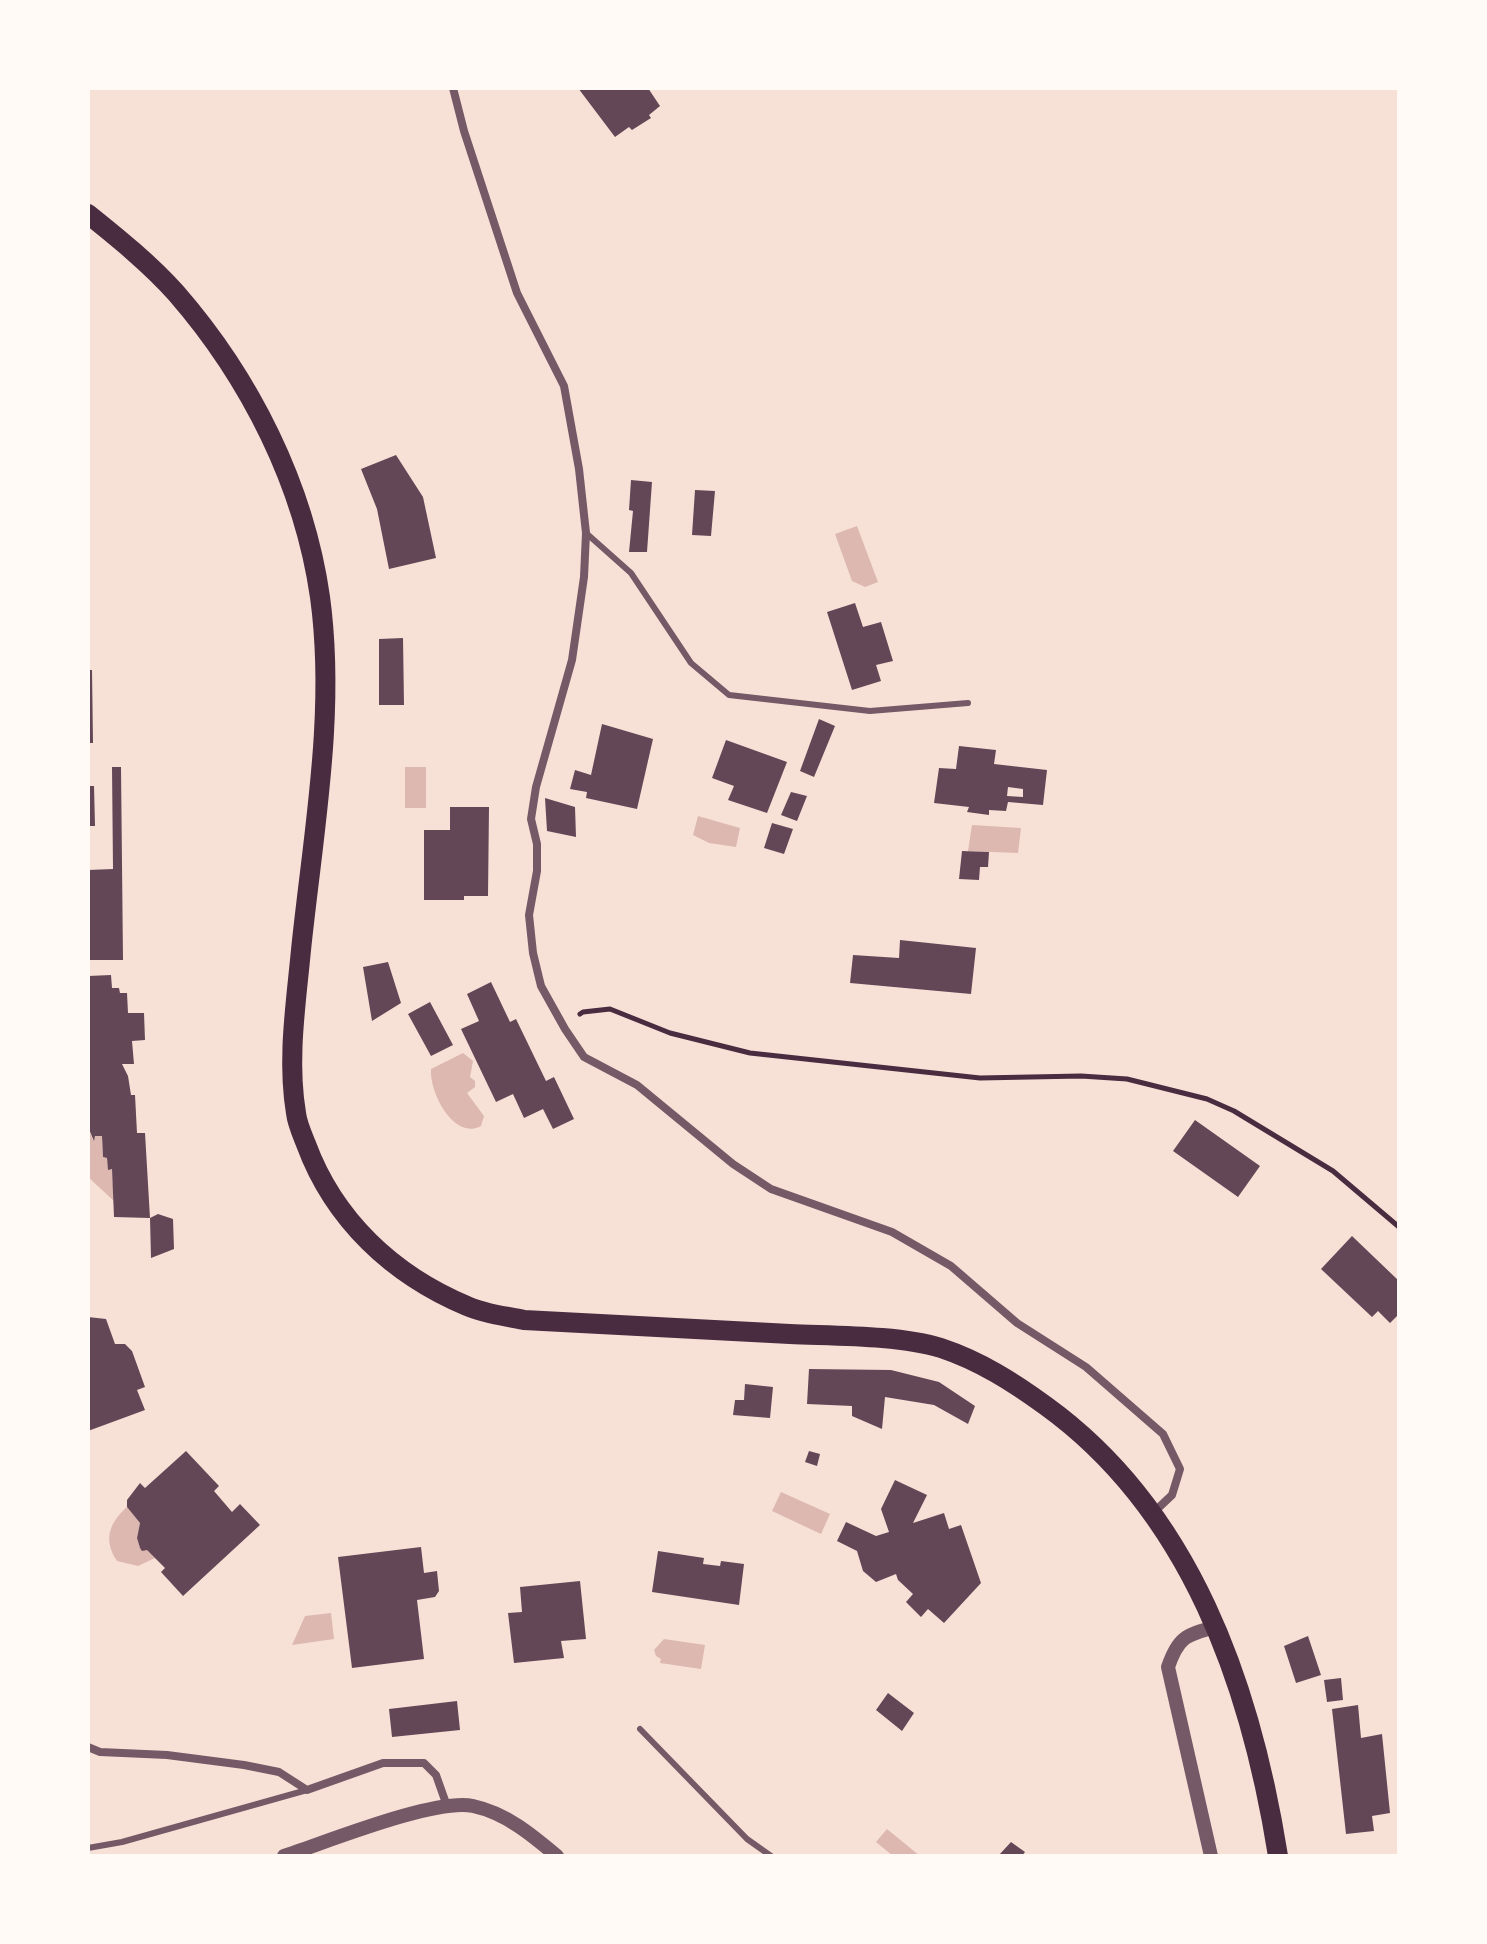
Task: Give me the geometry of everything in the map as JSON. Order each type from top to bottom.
[{"type":"main road","points":[[88,214],[174,290],[212,337],[256,408],[287,471],[306,535],[321,611],[325,657],[323,727],[291,1052],[296,1116],[315,1167],[344,1216],[381,1255],[427,1286],[470,1308],[524,1320],[877,1338],[938,1347],[990,1368],[1075,1427],[1120,1471],[1154,1512],[1185,1562],[1215,1627],[1245,1710],[1267,1787],[1278,1856]]},
{"type":"street","points":[[453,88],[517,293],[564,386],[579,469],[586,533],[584,577],[572,660],[536,787],[531,819],[537,844],[537,871],[529,915],[541,986],[584,1057],[637,1085],[733,1164],[771,1189],[892,1232],[951,1266],[1017,1323],[1086,1367],[1163,1434],[1180,1469],[1172,1495],[1154,1512]]},
{"type":"street","points":[[1211,1856],[1168,1667],[1176,1644],[1193,1633],[1215,1627]]},
{"type":"street","points":[[88,1747],[100,1752],[167,1755],[244,1765],[279,1772],[307,1790],[383,1763],[424,1763],[436,1775],[447,1806]]},
{"type":"street","points":[[284,1856],[447,1806],[470,1806],[491,1811],[533,1836],[557,1856]]},
{"type":"lane","points":[[586,533],[631,573],[691,663],[729,695],[870,711],[968,703]]},
{"type":"lane","points":[[640,1729],[747,1839],[771,1856]]},
{"type":"lane","points":[[88,1848],[122,1842],[307,1790]]},
{"type":"path","points":[[565,1029],[583,1012],[610,1009],[670,1033],[750,1053],[980,1078],[1081,1076],[1127,1079],[1207,1099],[1234,1111],[1333,1171],[1399,1227]]},
{"type":"shaded area","points":[[857,526],[878,582],[865,587],[852,581],[835,534]]},
{"type":"shaded area","points":[[405,767],[426,767],[426,808],[405,808]]},
{"type":"shaded area","points":[[698,816],[740,828],[736,847],[709,843],[693,835]]},
{"type":"shaded area","points":[[972,825],[1021,828],[1018,853],[968,851]]},
{"type":"shaded area","points":[[463,1053],[473,1061],[470,1077],[475,1081],[475,1087],[467,1093],[484,1116],[481,1126],[471,1129],[462,1127],[445,1112],[431,1079],[431,1069]]},
{"type":"shaded area","points":[[88,1127],[93,1140],[95,1136],[102,1136],[103,1157],[107,1158],[108,1169],[112,1169],[114,1201],[88,1177]]},
{"type":"shaded area","points":[[781,1492],[830,1514],[821,1534],[772,1511]]},
{"type":"shaded area","points":[[127,1507],[140,1523],[137,1538],[140,1548],[155,1558],[138,1566],[117,1561],[110,1546],[112,1526]]},
{"type":"shaded area","points":[[331,1613],[334,1639],[292,1645],[305,1616]]},
{"type":"shaded area","points":[[664,1639],[705,1645],[701,1669],[660,1663],[661,1659],[654,1650]]},
{"type":"shaded area","points":[[887,1829],[920,1856],[893,1856],[876,1842]]},
{"type":"building","points":[[578,88],[648,88],[660,106],[649,115],[651,118],[615,137]]},
{"type":"building","points":[[396,455],[423,497],[436,558],[389,569],[377,509],[361,469]]},
{"type":"building","points":[[631,480],[652,482],[647,552],[629,552],[633,511],[629,510]]},
{"type":"building","points":[[695,490],[715,491],[711,536],[692,535]]},
{"type":"building","points":[[855,603],[863,627],[881,622],[893,661],[876,665],[881,681],[852,690],[827,612]]},
{"type":"building","points":[[403,638],[404,705],[379,705],[379,639]]},
{"type":"building","points":[[88,670],[92,670],[93,743],[88,743]]},
{"type":"building","points":[[819,719],[835,726],[814,777],[800,771]]},
{"type":"building","points":[[602,724],[653,739],[637,809],[586,798],[587,792],[570,789],[575,770],[591,775]]},
{"type":"building","points":[[726,740],[787,762],[767,813],[728,800],[734,786],[712,778]]},
{"type":"building","points":[[959,746],[996,750],[994,764],[1047,770],[1043,805],[1008,802],[1006,811],[989,810],[989,815],[967,812],[969,807],[934,803],[939,768],[956,769]],"holes":[[[1008,787],[1023,789],[1023,797],[1007,796]]]},
{"type":"building","points":[[112,767],[121,767],[123,960],[88,960],[88,870],[113,869]]},
{"type":"building","points":[[88,786],[94,786],[95,826],[88,826]]},
{"type":"building","points":[[791,792],[807,796],[797,821],[781,815]]},
{"type":"building","points":[[545,798],[575,807],[576,837],[547,831]]},
{"type":"building","points":[[450,807],[489,807],[488,896],[464,896],[464,900],[424,900],[424,830],[450,830]]},
{"type":"building","points":[[772,823],[793,829],[784,854],[764,848]]},
{"type":"building","points":[[962,851],[989,852],[988,867],[980,867],[979,880],[959,879]]},
{"type":"building","points":[[900,940],[976,948],[971,994],[850,983],[853,955],[899,958]]},
{"type":"building","points":[[388,962],[401,1003],[372,1021],[363,967]]},
{"type":"building","points":[[111,975],[112,988],[127,993],[128,1013],[144,1013],[145,1040],[132,1041],[134,1064],[122,1064],[128,1076],[131,1095],[135,1095],[137,1133],[145,1133],[150,1218],[114,1217],[112,1169],[108,1170],[107,1158],[103,1157],[102,1136],[95,1136],[94,1141],[88,1127],[88,976]]},
{"type":"building","points":[[491,982],[510,1022],[516,1019],[546,1081],[554,1077],[574,1119],[553,1129],[543,1109],[524,1118],[513,1094],[496,1102],[461,1029],[479,1021],[467,994]]},
{"type":"building","points":[[430,1002],[453,1045],[431,1056],[408,1014]]},
{"type":"building","points":[[1195,1120],[1260,1166],[1238,1197],[1173,1151]]},
{"type":"building","points":[[158,1214],[173,1219],[174,1249],[151,1258],[150,1218]]},
{"type":"building","points":[[1352,1236],[1399,1281],[1399,1314],[1390,1323],[1378,1311],[1372,1317],[1321,1269]]},
{"type":"building","points":[[88,1317],[106,1319],[115,1344],[125,1344],[132,1351],[145,1387],[137,1390],[145,1410],[88,1431]]},
{"type":"building","points":[[809,1369],[891,1370],[939,1382],[975,1406],[968,1424],[934,1405],[885,1397],[882,1429],[852,1416],[852,1406],[807,1404]]},
{"type":"building","points":[[745,1384],[773,1387],[770,1418],[733,1415],[735,1400],[744,1400]]},
{"type":"building","points":[[186,1451],[219,1486],[214,1491],[232,1512],[240,1504],[260,1525],[183,1596],[161,1572],[165,1568],[147,1550],[140,1548],[137,1538],[140,1523],[127,1507],[127,1500],[140,1483],[145,1488]]},
{"type":"building","points":[[809,1451],[820,1454],[817,1466],[805,1462]]},
{"type":"building","points":[[895,1480],[927,1495],[913,1523],[944,1513],[949,1529],[961,1525],[981,1583],[944,1623],[928,1609],[921,1617],[906,1602],[913,1594],[896,1574],[876,1582],[863,1571],[857,1551],[837,1541],[846,1522],[876,1536],[889,1532],[881,1509]]},
{"type":"building","points":[[421,1547],[424,1573],[437,1571],[439,1591],[435,1597],[417,1600],[424,1659],[352,1668],[338,1557]]},
{"type":"building","points":[[658,1551],[704,1558],[703,1564],[720,1566],[721,1561],[744,1564],[739,1605],[652,1592]]},
{"type":"building","points":[[580,1581],[586,1639],[561,1641],[564,1658],[514,1663],[508,1613],[522,1612],[520,1587]]},
{"type":"building","points":[[1308,1636],[1321,1675],[1296,1683],[1284,1646]]},
{"type":"building","points":[[1341,1678],[1343,1700],[1327,1702],[1324,1680]]},
{"type":"building","points":[[888,1693],[914,1713],[902,1731],[876,1710]]},
{"type":"building","points":[[457,1701],[460,1730],[392,1737],[389,1709]]},
{"type":"building","points":[[1358,1705],[1361,1738],[1382,1734],[1390,1813],[1372,1816],[1374,1831],[1346,1834],[1332,1709]]},
{"type":"building","points":[[1011,1842],[1025,1852],[1022,1856],[999,1855]]}]
